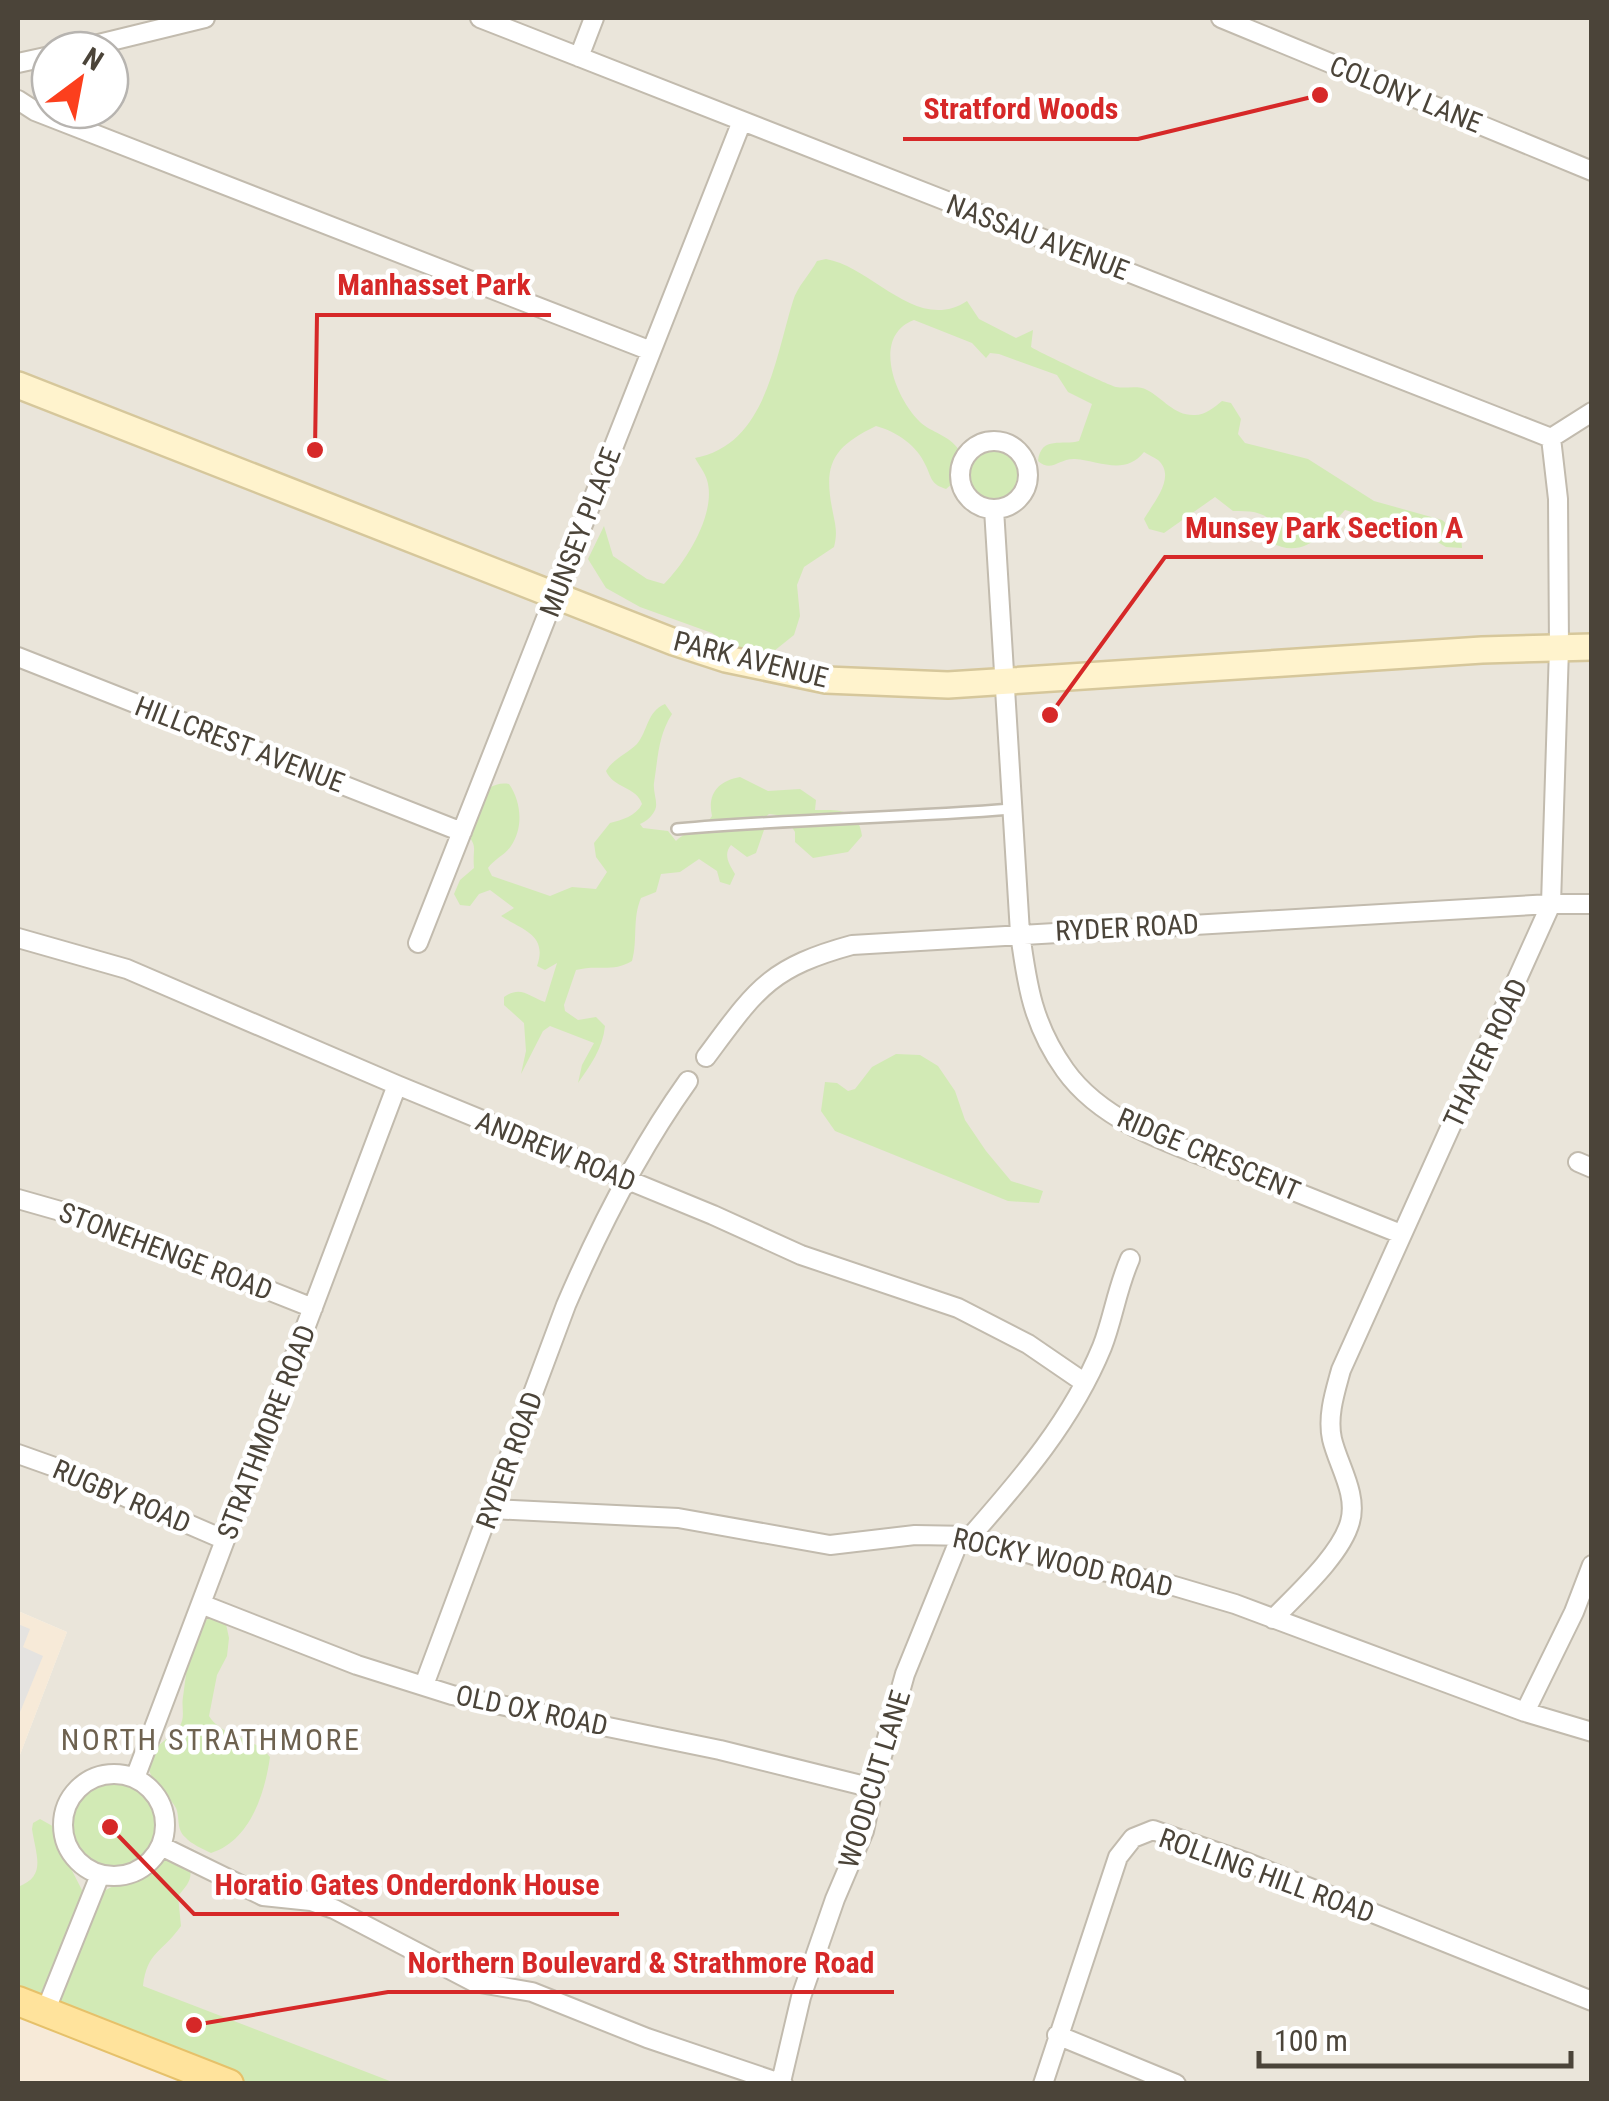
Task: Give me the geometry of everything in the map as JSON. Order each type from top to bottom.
[{"type":"main road","points":[[18,2002],[230,2084]]},
{"type":"street","points":[[130,36],[205,18]]},
{"type":"street","name":"NASSAU AVENUE","points":[[480,18],[1551,438]]},
{"type":"street","points":[[579,57],[594,18]]},
{"type":"street","name":"COLONY LANE","points":[[1221,18],[1592,171]]},
{"type":"street","points":[[18,100],[35,111],[651,350]]},
{"type":"street","name":"MUNSEY PLACE","points":[[418,943],[742,121]]},
{"type":"street","name":"PARK AVENUE","points":[[18,385],[674,642],[773,670],[826,680],[885,685],[1004,681],[1482,650],[1592,648]]},
{"type":"street","points":[[1551,438],[1592,412]]},
{"type":"street","name":"THAYER ROAD","points":[[1273,1619],[1324,1564],[1350,1522],[1351,1500],[1331,1438],[1333,1400],[1351,1340],[1551,904],[1560,648],[1558,500],[1551,438]]},
{"type":"street","name":"RIDGE CRESCENT","points":[[994,509],[1020,933],[1028,994],[1045,1038],[1066,1071],[1103,1107],[1165,1140],[1401,1234]]},
{"type":"street","name":"HILLCREST AVENUE","points":[[18,657],[462,832]]},
{"type":"street","name":"RYDER ROAD","points":[[706,1057],[760,987],[800,961],[866,943],[1592,904]]},
{"type":"street","name":"ANDREW ROAD","points":[[18,938],[127,969],[801,1255],[958,1308],[1028,1344],[1086,1383]]},
{"type":"street","name":"RYDER ROAD","points":[[424,1685],[590,1248],[655,1128],[688,1081]]},
{"type":"street","name":"STRATHMORE ROAD","points":[[135,1778],[396,1086]]},
{"type":"street","name":"STONEHENGE ROAD","points":[[18,1199],[105,1224],[312,1308]]},
{"type":"street","name":"WOODCUT LANE","points":[[782,2083],[801,1998],[864,1830],[906,1674],[966,1536],[1036,1463],[1086,1383],[1130,1260]]},
{"type":"street","name":"RUGBY ROAD","points":[[18,1454],[225,1540]]},
{"type":"street","name":"ROCKY WOOD ROAD","points":[[490,1509],[678,1518],[830,1545],[915,1535],[966,1536],[1060,1563],[1164,1583],[1592,1732]]},
{"type":"street","points":[[1526,1712],[1592,1565]]},
{"type":"street","name":"OLD OX ROAD","points":[[201,1604],[357,1665],[471,1700],[720,1750],[873,1788]]},
{"type":"street","points":[[102,1775],[135,1778],[159,1799],[165,1814],[162,1846],[143,1868],[115,1877],[100,1875],[73,1856],[65,1840],[62,1824],[66,1807],[86,1782],[102,1775]]},
{"type":"street","name":"ROLLING HILL ROAD","points":[[1043,2084],[1118,1857],[1132,1838],[1153,1830],[1248,1862],[1592,2000]]},
{"type":"street","points":[[162,1846],[263,1896],[334,1908],[474,1982],[532,1992],[648,2038],[782,2083]]},
{"type":"street","points":[[46,2012],[100,1875]]},
{"type":"street","points":[[1057,2035],[1176,2084]]},
{"type":"lane","points":[[677,829],[810,818],[890,818],[1012,809]]},
{"type":"shaded area","points":[[18,18],[1591,18],[1591,2083],[229,2083],[18,2001],[18,1760],[67,1632],[18,1611]]},
{"type":"shaded area","points":[[18,1611],[67,1632],[18,1760]]},
{"type":"shaded area","points":[[18,1624],[30,1629],[23,1647],[43,1656],[18,1717]]},
{"type":"shaded area","points":[[18,2001],[229,2083],[18,2083]]},
{"type":"green space","points":[[817,261],[844,264],[913,304],[949,309],[967,301],[979,319],[1016,338],[1033,330],[1031,347],[1116,387],[1147,390],[1181,413],[1199,415],[1222,401],[1231,403],[1241,419],[1238,434],[1245,443],[1308,459],[1374,501],[1442,520],[1461,536],[1462,548],[1446,547],[1419,531],[1371,527],[1359,514],[1345,510],[1310,543],[1300,547],[1278,546],[1265,539],[1277,529],[1264,515],[1233,511],[1215,497],[1164,533],[1149,529],[1144,519],[1164,482],[1165,474],[1158,460],[1144,452],[1129,464],[1075,459],[1043,464],[1038,461],[1043,448],[1079,441],[1092,404],[1068,392],[1057,375],[999,354],[990,353],[986,358],[972,343],[914,320],[893,339],[891,368],[902,398],[920,422],[959,450],[952,484],[946,489],[937,485],[912,446],[876,426],[842,449],[835,457],[829,479],[836,528],[834,547],[804,567],[797,585],[800,616],[794,635],[774,651],[753,653],[736,649],[712,633],[640,607],[606,588],[588,559],[604,526],[613,556],[647,579],[664,584],[681,563],[698,536],[708,507],[707,480],[695,458],[719,450],[738,436],[752,418],[773,372],[795,296]]},
{"type":"green space","points":[[994,441],[1007,443],[1018,451],[1026,462],[1026,488],[1018,499],[1007,507],[994,509],[981,507],[970,499],[962,488],[960,475],[962,462],[970,451],[981,443]]},
{"type":"green space","points":[[665,704],[672,714],[658,756],[656,807],[640,824],[643,828],[668,831],[676,841],[708,821],[716,790],[740,777],[768,791],[800,789],[816,800],[815,810],[852,815],[862,836],[848,852],[813,858],[795,842],[795,832],[785,816],[769,814],[763,819],[764,830],[756,853],[747,857],[731,845],[727,852],[735,874],[730,885],[720,882],[717,871],[699,859],[680,872],[661,874],[656,892],[641,898],[638,906],[632,961],[618,967],[576,970],[565,1011],[578,1020],[596,1017],[605,1026],[599,1049],[583,1077],[578,1083],[594,1043],[550,1026],[543,1031],[521,1074],[526,1051],[524,1023],[504,1005],[504,997],[520,992],[545,1002],[557,963],[545,970],[537,966],[540,956],[536,940],[501,916],[514,908],[490,890],[479,894],[470,906],[460,905],[454,894],[460,880],[474,868],[473,843],[462,827],[486,791],[492,786],[509,784],[518,806],[518,831],[509,849],[488,868],[492,876],[550,896],[572,887],[596,889],[607,872],[596,857],[594,843],[610,823],[624,819],[642,804],[606,771],[637,744],[655,711]]},
{"type":"green space","points":[[896,1054],[920,1055],[938,1066],[955,1091],[965,1120],[986,1151],[1011,1181],[1043,1191],[1039,1203],[1008,1201],[835,1131],[821,1111],[825,1082],[837,1083],[848,1091],[855,1089],[872,1067]]},
{"type":"green space","points":[[209,1618],[226,1624],[229,1638],[209,1716],[222,1729],[255,1744],[270,1757],[253,1814],[236,1838],[211,1853],[182,1834],[176,1808],[149,1769],[154,1750],[181,1724],[190,1654],[197,1633]]},
{"type":"green space","points":[[114,1774],[134,1778],[150,1789],[161,1805],[165,1825],[161,1845],[150,1861],[134,1872],[114,1876],[94,1872],[78,1861],[67,1845],[63,1825],[67,1805],[78,1789],[94,1778]]},
{"type":"green space","points":[[40,1819],[56,1828],[65,1857],[84,1894],[94,1896],[164,1860],[174,1859],[189,1866],[190,1879],[178,1896],[181,1926],[152,1958],[143,1986],[395,2083],[230,2083],[18,2001],[18,1887],[36,1871],[32,1829]]},
{"type":"place","name":"Stratford Woods","points":[[1320,95]]},
{"type":"place","name":"Manhasset Park","points":[[315,450]]},
{"type":"place","name":"Munsey Park Section A","points":[[1050,715]]},
{"type":"place","name":"Horatio Gates Onderdonk House","points":[[110,1827]]},
{"type":"place","name":"Northern Boulevard & Strathmore Road","points":[[194,2025]]},
{"type":"district","name":"NORTH STRATHMORE","points":[[211,1740]]}]
